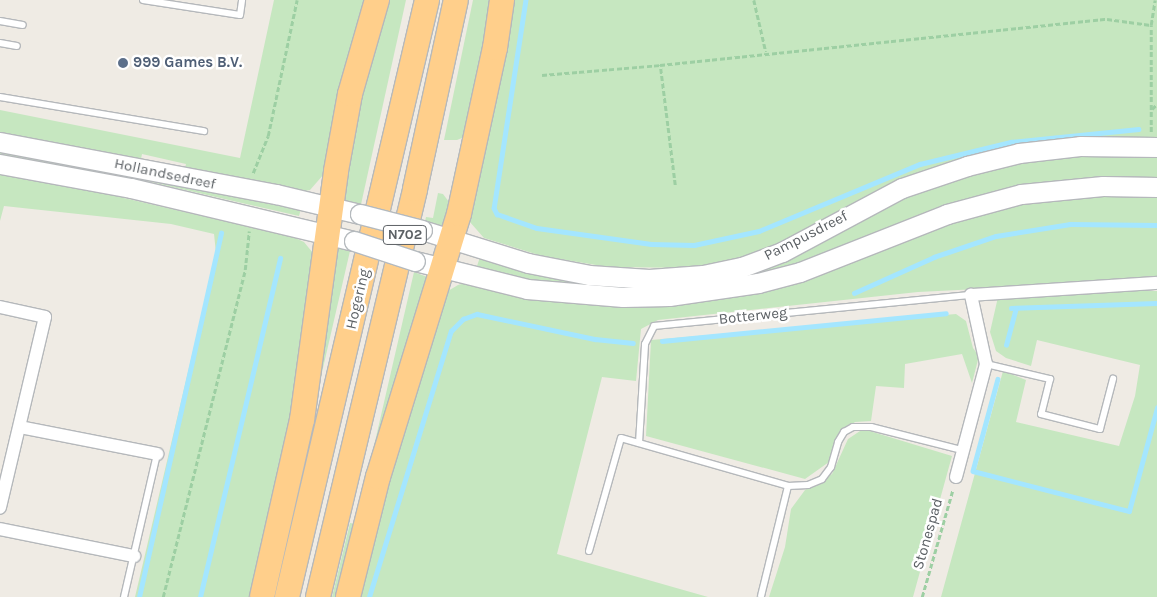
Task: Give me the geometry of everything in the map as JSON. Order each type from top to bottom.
[{"type":"highway","points":[[262,597],[302,420],[331,206],[350,94],[377,0]]},
{"type":"highway","name":"Hogering","points":[[287,597],[427,0]]},
{"type":"highway","name":"Hogering","points":[[318,597],[415,189],[456,0]]},
{"type":"highway","name":"N702","points":[[348,597],[378,477],[452,238],[495,48],[502,0]]},
{"type":"main road","name":"Hollandsedreef","points":[[0,142],[331,206],[422,230]]},
{"type":"main road","name":"Pampusdreef","points":[[422,230],[528,263],[588,275],[649,279],[703,275],[742,267],[782,252],[902,188],[968,166],[1019,153],[1080,146],[1154,146]]},
{"type":"main road","name":"Hollandsedreef","points":[[0,164],[131,188],[327,234],[415,261]]},
{"type":"main road","name":"Pampusdreef","points":[[415,261],[527,289],[623,297],[669,296],[758,283],[800,272],[947,214],[1021,194],[1104,186],[1157,187]]},
{"type":"street","name":"Botterweg","points":[[971,295],[1157,283]]},
{"type":"street","points":[[956,478],[986,364],[971,295]]},
{"type":"street","points":[[0,307],[45,317],[0,508]]},
{"type":"street","points":[[20,427],[157,454]]},
{"type":"street","points":[[0,529],[134,556]]},
{"type":"lane","points":[[143,0],[240,15],[242,0]]},
{"type":"lane","points":[[0,21],[23,24]]},
{"type":"lane","points":[[0,43],[17,46]]},
{"type":"lane","points":[[0,97],[204,131]]},
{"type":"lane","name":"Botterweg","points":[[639,443],[645,344],[654,326],[971,295]]},
{"type":"lane","points":[[986,364],[1050,379],[1041,414],[1100,429],[1112,379]]},
{"type":"lane","points":[[589,551],[621,438],[788,486],[808,485],[822,479],[831,467],[838,442],[844,432],[852,427],[871,427],[962,450]]},
{"type":"lane","points":[[124,597],[157,454]]},
{"type":"lane","points":[[761,596],[788,486]]},
{"type":"path","points":[[250,190],[254,164],[268,136],[297,0]]},
{"type":"path","points":[[754,0],[766,53]]},
{"type":"path","points":[[1154,146],[1150,25],[1155,0]]},
{"type":"path","points":[[542,74],[660,65],[1107,19],[1150,25]]},
{"type":"path","points":[[660,65],[675,185]]},
{"type":"path","points":[[1152,109],[1157,104]]},
{"type":"path","points":[[163,597],[245,270],[250,216]]},
{"type":"path","name":"Stonespad","points":[[922,597],[956,478]]},
{"type":"green space","points":[[274,0],[368,0],[324,174],[310,190],[305,191],[185,168],[186,164],[142,154],[141,159],[125,160],[0,137],[0,110],[240,158]]},
{"type":"green space","points":[[386,0],[406,0],[360,209],[336,203]]},
{"type":"green space","points":[[473,0],[498,0],[472,134],[457,140],[444,140]]},
{"type":"green space","points":[[508,0],[1157,0],[1157,142],[991,155],[772,252],[697,268],[608,267],[542,256],[484,238],[469,221]]},
{"type":"green space","points":[[0,152],[302,205],[299,216],[129,177],[97,178],[0,160]]},
{"type":"green space","points":[[1063,152],[1157,152],[1157,183],[1087,182],[719,285],[586,291],[475,272],[481,254],[672,284],[840,225],[945,178]]},
{"type":"green space","points":[[0,172],[103,189],[124,198],[293,237],[304,242],[313,253],[314,307],[256,597],[135,597],[216,253],[214,234],[171,224],[4,206],[0,221]]},
{"type":"green space","points":[[438,193],[443,194],[455,210],[451,228],[424,226],[426,217],[433,218]]},
{"type":"green space","points":[[1157,193],[1157,280],[918,292],[658,320],[641,329],[636,381],[602,377],[557,554],[708,597],[353,597],[448,291],[458,285],[469,282],[696,297],[1028,198]]},
{"type":"green space","points":[[330,246],[350,251],[302,459],[305,460],[298,507],[275,597],[266,597]]},
{"type":"green space","points":[[414,272],[430,278],[343,597],[332,597],[350,523],[356,524]]},
{"type":"green space","points":[[1157,291],[1157,597],[941,597],[1003,371],[1026,380],[1016,422],[1119,446],[1135,396],[1140,365],[1037,340],[1031,366],[1006,358],[996,351],[990,332],[998,297]]},
{"type":"green space","points":[[956,314],[966,321],[973,348],[979,356],[972,383],[962,354],[905,364],[904,388],[876,386],[871,421],[855,422],[839,433],[829,462],[805,479],[646,436],[651,340]]},
{"type":"green space","points":[[863,429],[952,456],[913,597],[769,597],[785,547],[791,509],[805,490],[832,474],[848,439]]},
{"type":"waterway","points":[[526,0],[494,208],[497,214],[537,228],[651,244],[694,245],[759,231],[920,164],[1011,142],[1138,129]]},
{"type":"waterway","points":[[854,293],[934,257],[996,236],[1070,224],[1157,225]]},
{"type":"waterway","points":[[139,597],[221,233]]},
{"type":"waterway","points":[[200,597],[280,258]]},
{"type":"waterway","points":[[1011,308],[1157,303]]},
{"type":"waterway","points":[[1006,345],[1016,308]]},
{"type":"waterway","points":[[662,341],[946,313]]},
{"type":"waterway","points":[[369,597],[451,331],[463,319],[477,314],[595,339],[633,343]]},
{"type":"waterway","points":[[998,379],[973,471],[1129,511],[1157,408]]},
{"type":"place","name":"999 Games B.V.","points":[[123,63]]}]
